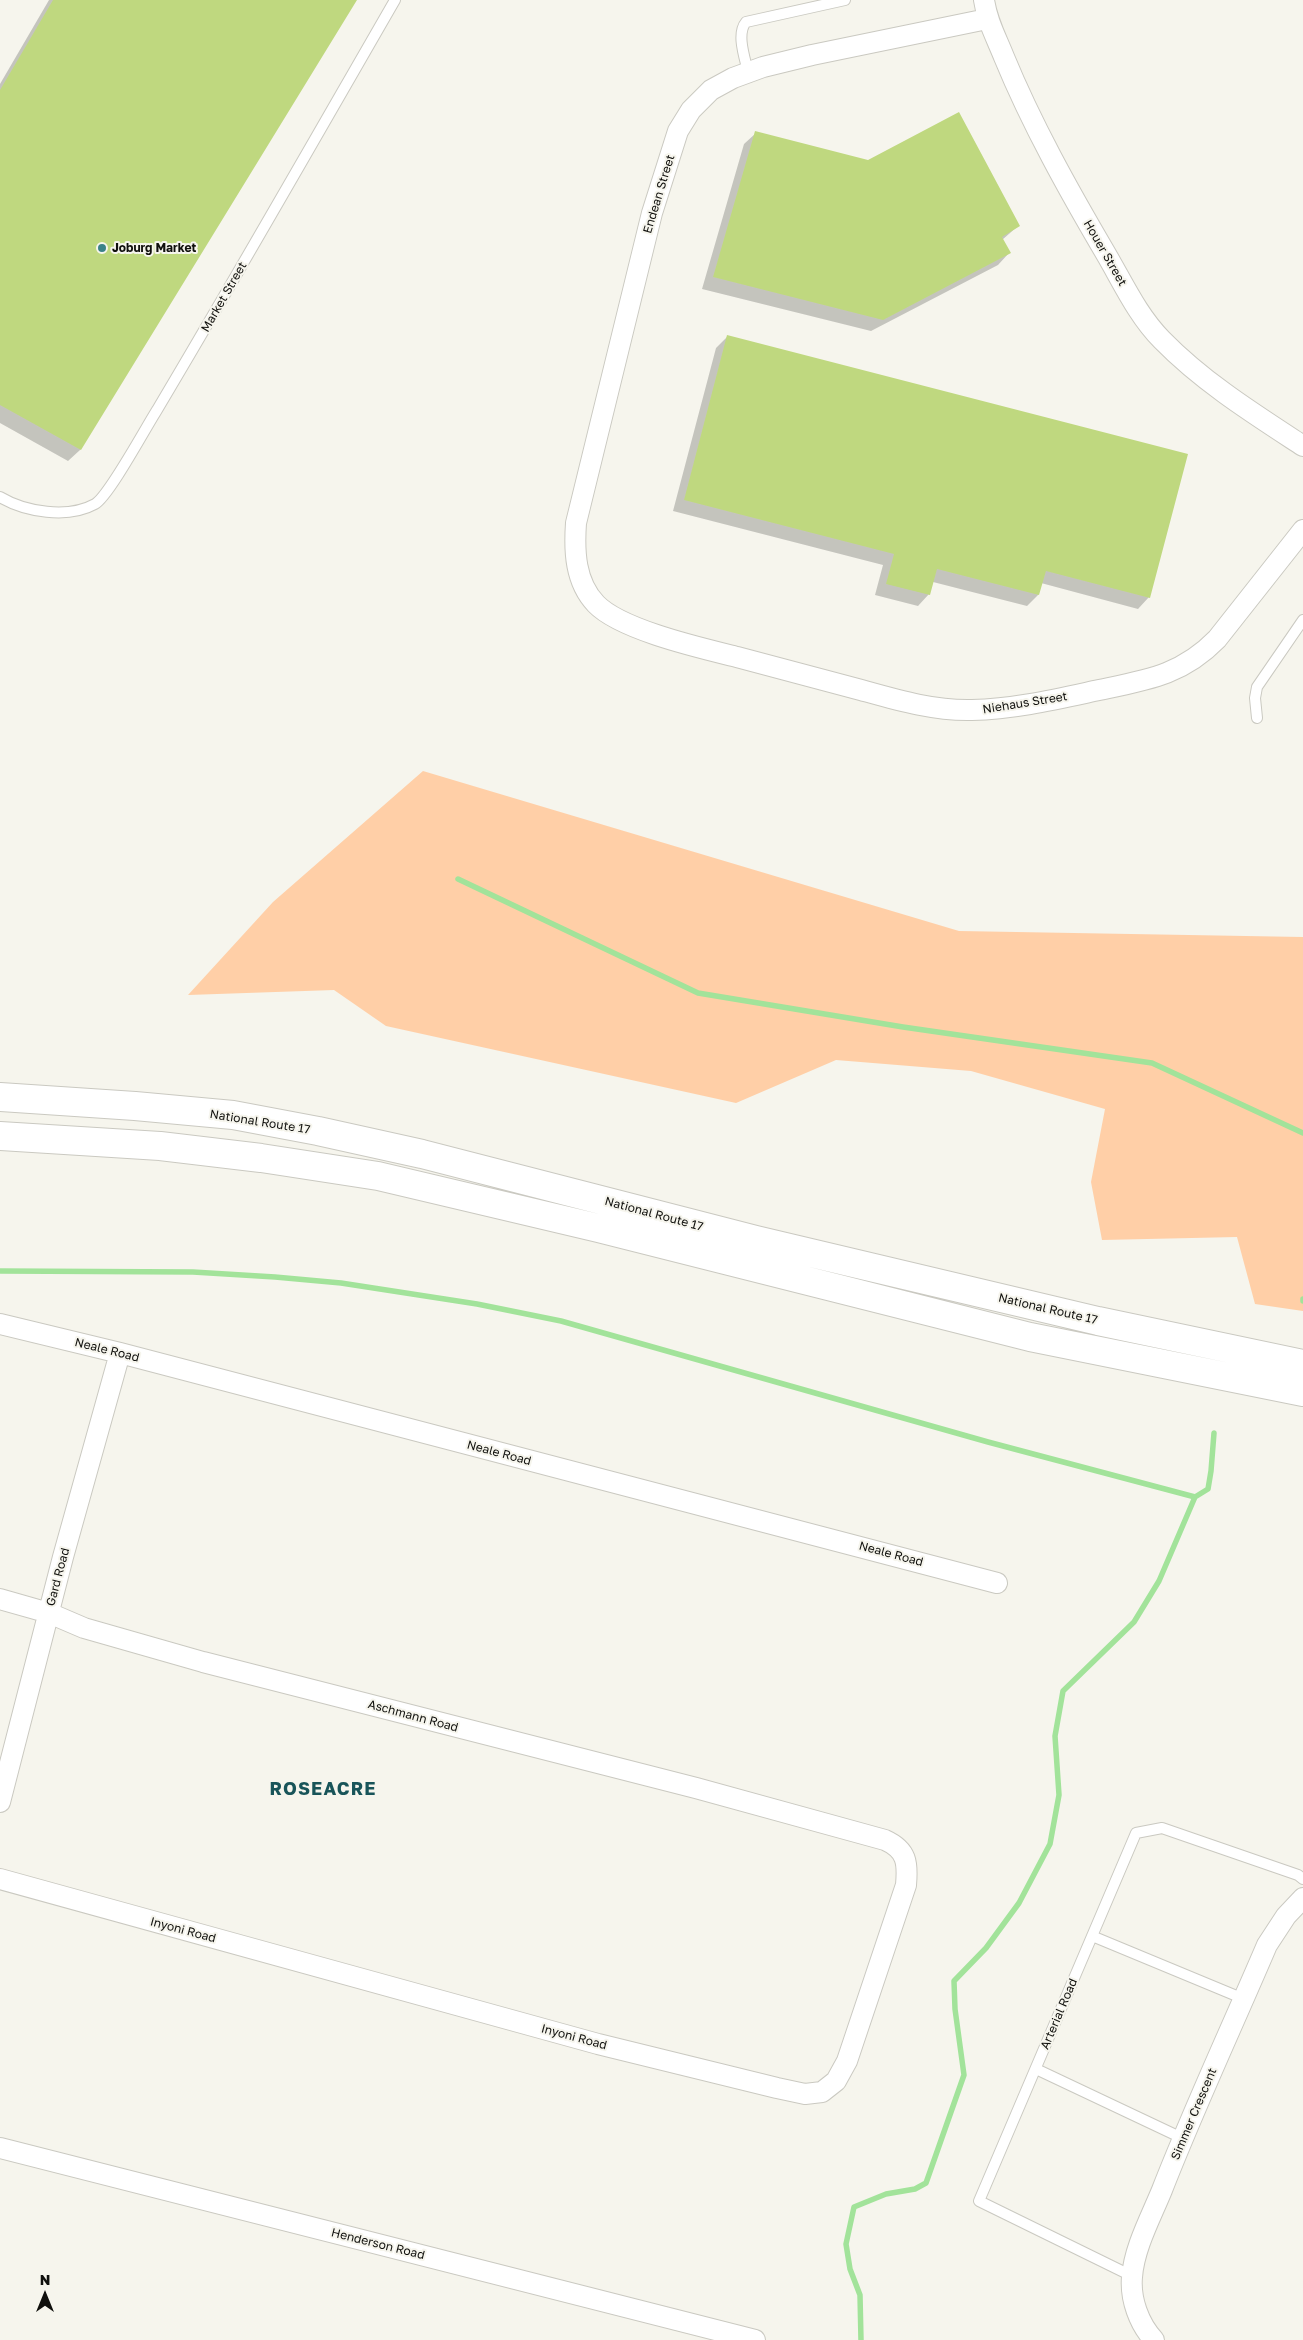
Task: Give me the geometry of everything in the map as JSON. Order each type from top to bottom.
[{"type":"highway","points":[[0,1080],[77,1085],[163,1096],[233,1115]]},
{"type":"highway","name":"National Route 17","points":[[0,1097],[46,1099],[233,1115],[422,1154],[756,1240],[1098,1321],[1303,1364]]},
{"type":"highway","points":[[0,1136],[81,1139],[261,1158],[378,1176],[588,1226],[1030,1337],[1303,1392]]},
{"type":"highway","points":[[0,1148],[81,1139]]},
{"type":"street","name":"Endean Street","points":[[585,588],[577,569],[574,548],[576,523],[629,301],[652,213],[678,131],[698,103],[711,90],[748,72],[986,9]]},
{"type":"street","name":"Houer Street","points":[[986,9],[1013,79],[1040,134],[1096,237],[1148,323],[1168,345],[1234,400],[1303,446]]},
{"type":"street","name":"Niehaus Street","points":[[585,588],[596,605],[616,618],[648,632],[716,652],[918,706],[970,710],[999,709],[1127,684],[1161,675],[1187,665],[1202,654],[1217,639],[1301,537]]},
{"type":"street","name":"Neale Road","points":[[0,1324],[120,1353],[997,1583]]},
{"type":"street","name":"Gard Road","points":[[0,1802],[120,1353]]},
{"type":"street","name":"Aschmann Road","points":[[0,1599],[49,1613],[84,1628],[203,1662],[828,1823]]},
{"type":"street","name":"Inyoni Road","points":[[0,1879],[598,2044],[777,2088],[814,2094],[822,2092],[836,2080],[847,2061],[906,1885],[907,1870],[905,1858],[896,1845],[828,1823]]},
{"type":"street","name":"Simmer Crescent","points":[[1154,2340],[1139,2316],[1134,2300],[1132,2276],[1144,2235],[1182,2138],[1244,1999],[1278,1927],[1303,1898]]},
{"type":"street","name":"Henderson Road","points":[[0,2148],[755,2340]]},
{"type":"lane","name":"Market Street","points":[[0,497],[8,502],[33,509],[58,512],[81,510],[97,503],[118,476],[203,334],[395,0]]},
{"type":"lane","points":[[748,72],[742,38],[742,29],[746,22],[845,0]]},
{"type":"lane","points":[[1257,718],[1254,698],[1257,687],[1303,620]]},
{"type":"lane","name":"Arterial Road","points":[[1132,2276],[979,2201],[1136,1833],[1162,1828],[1301,1874]]},
{"type":"lane","points":[[1092,1936],[1244,1999]]},
{"type":"lane","points":[[1036,2069],[1182,2138]]},
{"type":"shaded area","points":[[423,771],[959,931],[1303,937],[1303,1311],[1255,1304],[1237,1237],[1102,1240],[1091,1182],[1105,1109],[971,1071],[836,1060],[736,1103],[386,1026],[334,990],[188,995],[273,902]]},
{"type":"building","name":"Joburg Market","points":[[53,0],[357,0],[81,450],[0,405],[0,90]]},
{"type":"building","points":[[959,112],[1020,226],[1002,237],[1011,253],[883,320],[713,277],[755,131],[868,160]]},
{"type":"building","points":[[727,335],[1188,454],[1150,598],[1046,571],[1039,595],[937,569],[930,595],[886,584],[894,554],[684,500]]},
{"type":"waterway","points":[[458,879],[698,993],[903,1027],[1152,1063],[1303,1133]]},
{"type":"waterway","points":[[0,1271],[193,1272],[275,1277],[341,1283],[477,1304],[561,1321],[988,1442],[1195,1497]]},
{"type":"waterway","points":[[861,2340],[860,2295],[850,2269],[846,2244],[854,2207],[886,2194],[915,2189],[926,2183],[964,2075],[955,2009],[954,1981],[986,1948],[1019,1903],[1050,1844],[1059,1795],[1055,1736],[1063,1691],[1134,1622],[1159,1581],[1195,1497],[1208,1489],[1214,1433]]},
{"type":"place","name":"Joburg Market","points":[[102,248]]},
{"type":"district","name":"ROSEACRE","points":[[323,1789]]}]
